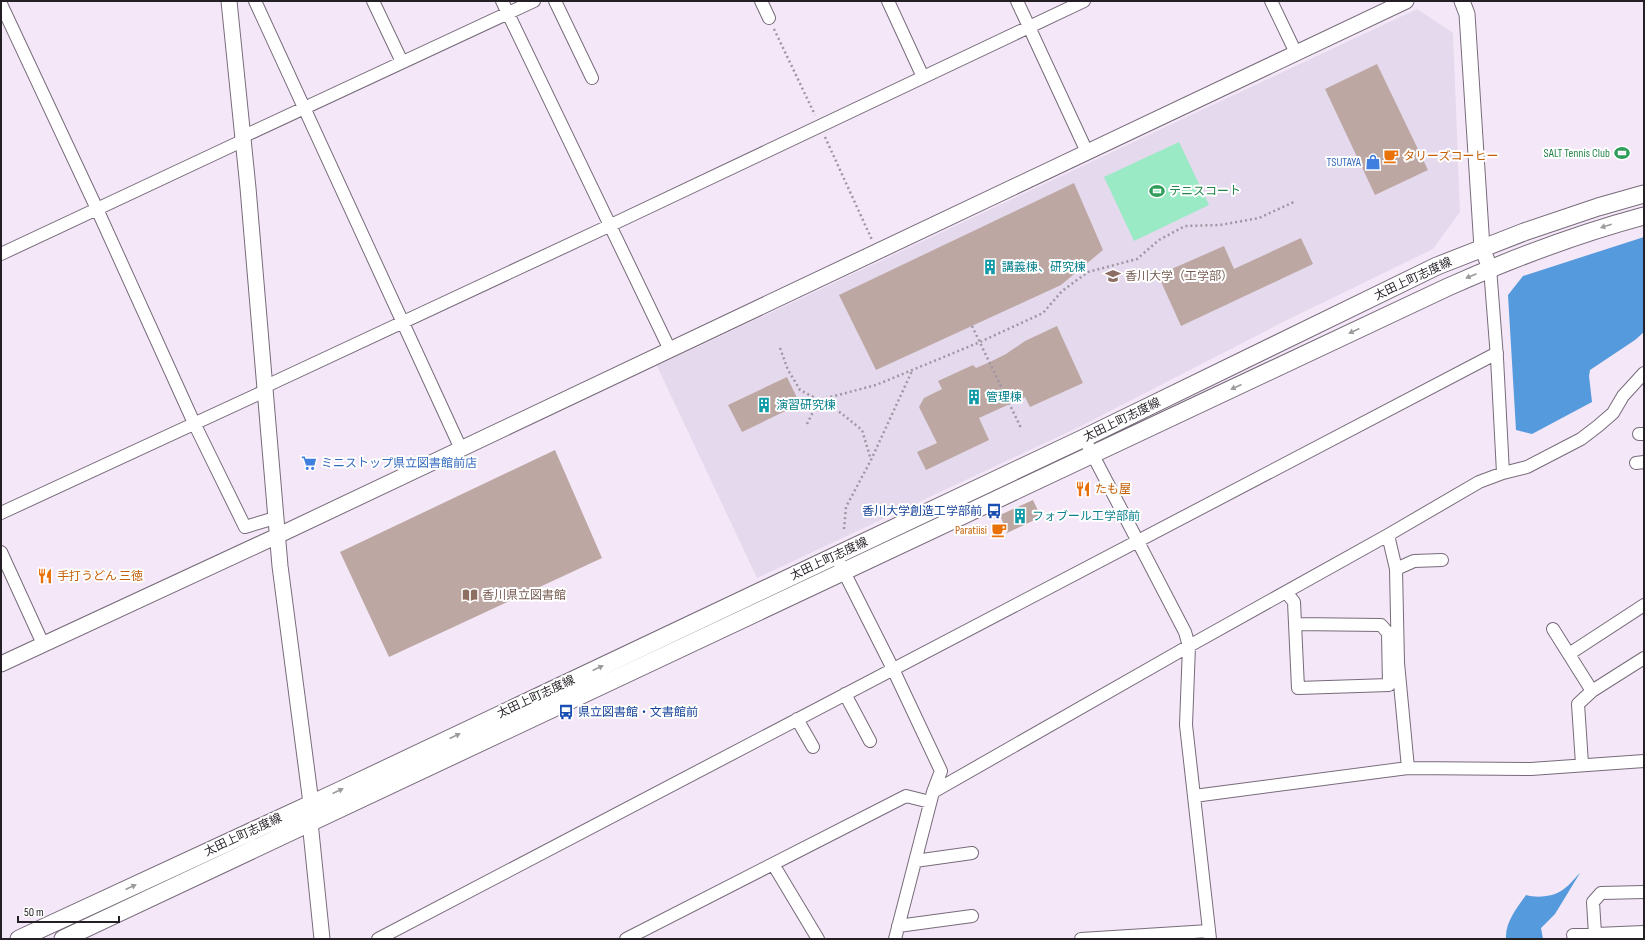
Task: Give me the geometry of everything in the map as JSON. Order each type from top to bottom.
[{"type":"main road","name":"太田上町志度線","points":[[19,939],[836,556],[1084,438],[1437,266],[1482,248],[1598,207],[1644,194]]},
{"type":"main road","name":"太田上町志度線","points":[[63,939],[1448,287],[1490,268],[1604,227],[1644,216]]},
{"type":"street","points":[[229,1],[265,389],[275,518],[311,803],[310,822],[322,939]]},
{"type":"street","points":[[255,1],[461,449]]},
{"type":"street","points":[[373,1],[402,62]]},
{"type":"street","points":[[502,1],[670,350]]},
{"type":"street","points":[[1,254],[98,209],[304,107],[534,1]]},
{"type":"street","points":[[555,1],[592,78]]},
{"type":"street","points":[[761,1],[769,18]]},
{"type":"street","points":[[888,1],[923,77]]},
{"type":"street","points":[[1017,1],[1087,152]]},
{"type":"street","points":[[1,513],[194,423],[402,322],[611,225],[1084,1]]},
{"type":"street","points":[[1271,1],[1296,53]]},
{"type":"street","points":[[1,664],[277,536],[1406,1]]},
{"type":"street","points":[[1462,1],[1467,14],[1482,248],[1490,268],[1497,353],[1503,473]]},
{"type":"street","points":[[1,4],[98,209],[194,423],[245,527],[275,518]]},
{"type":"street","points":[[378,939],[1497,353]]},
{"type":"street","points":[[626,939],[906,796],[932,797],[1189,646],[1388,535],[1479,482],[1503,473],[1527,467],[1581,439],[1613,412],[1623,396],[1644,373]]},
{"type":"street","points":[[1081,939],[1209,935],[1186,725],[1189,646],[1185,632],[1084,438]]},
{"type":"street","points":[[1388,535],[1396,569],[1398,663],[1408,768]]},
{"type":"street","points":[[1,552],[43,644]]},
{"type":"street","points":[[836,556],[893,669],[941,771],[932,797],[894,935],[972,916]]},
{"type":"street","points":[[1396,569],[1414,561],[1442,560]]},
{"type":"street","points":[[1286,592],[1294,602],[1295,624],[1298,688],[1390,685],[1388,633],[1381,625],[1295,624]]},
{"type":"street","points":[[1569,654],[1644,605]]},
{"type":"street","points":[[1553,629],[1592,691]]},
{"type":"street","points":[[1582,764],[1578,704],[1592,691],[1644,658]]},
{"type":"street","points":[[845,694],[870,741]]},
{"type":"street","points":[[797,719],[813,747]]},
{"type":"street","points":[[1194,796],[1408,768],[1531,769],[1582,764],[1644,761]]},
{"type":"street","points":[[915,861],[972,853]]},
{"type":"street","points":[[773,864],[818,939]]},
{"type":"street","points":[[1595,934],[1593,902],[1602,893],[1644,892]]},
{"type":"street","points":[[1573,935],[1644,932]]},
{"type":"path","points":[[807,424],[819,400],[876,385],[980,342],[1043,313],[1062,291],[1088,272],[1137,259],[1159,240],[1185,226],[1220,225],[1259,218],[1296,201]]},
{"type":"path","points":[[972,326],[1021,428]]},
{"type":"path","points":[[780,348],[788,370],[800,390],[841,413],[862,430],[871,460]]},
{"type":"path","points":[[844,529],[846,508],[871,460],[912,370]]},
{"type":"shaded area","name":"香川大学（工学部）","points":[[1417,9],[1453,33],[1460,212],[1433,249],[1281,323],[1079,427],[757,578],[657,366]]},
{"type":"green space","name":"テニスコート","points":[[1179,142],[1209,205],[1134,241],[1104,177]]},
{"type":"water","points":[[1644,237],[1644,332],[1635,340],[1590,370],[1589,376],[1592,402],[1532,434],[1516,430],[1508,295],[1523,276]]},
{"type":"water","points":[[1580,873],[1555,914],[1541,928],[1543,939],[1506,939],[1507,927],[1515,910],[1526,895],[1553,895],[1566,887]]},
{"type":"building","points":[[1377,64],[1428,170],[1375,195],[1325,89]]},
{"type":"building","name":"講義棟、研究棟","points":[[1074,183],[1103,250],[1061,285],[876,370],[839,295]]},
{"type":"building","points":[[1301,238],[1313,264],[1181,326],[1158,275],[1224,246],[1234,269]]},
{"type":"building","name":"管理棟","points":[[1057,326],[1083,383],[1030,407],[1025,397],[979,418],[989,440],[926,470],[917,452],[937,443],[919,407],[924,398],[942,389],[938,381],[973,365],[976,368],[990,362],[1006,354],[1025,341]]},
{"type":"building","name":"演習研究棟","points":[[787,377],[800,404],[742,432],[728,405]]},
{"type":"building","points":[[555,450],[602,558],[389,657],[340,552]]},
{"type":"building","name":"フォブール工学部前","points":[[1033,500],[1041,517],[1007,533],[1000,515]]},
{"type":"place","name":"SALT Tennis Club","points":[[1622,153]]},
{"type":"place","name":"タリーズコーヒー","points":[[1391,156]]},
{"type":"place","name":"TSUTAYA","points":[[1373,162]]},
{"type":"place","name":"テニスコート","points":[[1157,191]]},
{"type":"place","name":"講義棟、研究棟","points":[[990,267]]},
{"type":"place","name":"香川大学（工学部）","points":[[1113,276]]},
{"type":"place","name":"管理棟","points":[[974,397]]},
{"type":"place","name":"演習研究棟","points":[[764,405]]},
{"type":"place","name":"ミニストップ県立図書館前店","points":[[309,463]]},
{"type":"place","name":"たも屋","points":[[1083,489]]},
{"type":"place","name":"香川大学創造工学部前","points":[[994,511]]},
{"type":"place","name":"フォブール工学部前","points":[[1020,516]]},
{"type":"place","name":"Paratiisi","points":[[999,530]]},
{"type":"place","name":"手打うどん 三徳","points":[[45,576]]},
{"type":"place","name":"香川県立図書館","points":[[470,595]]},
{"type":"place","name":"県立図書館・文書館前","points":[[566,712]]}]
